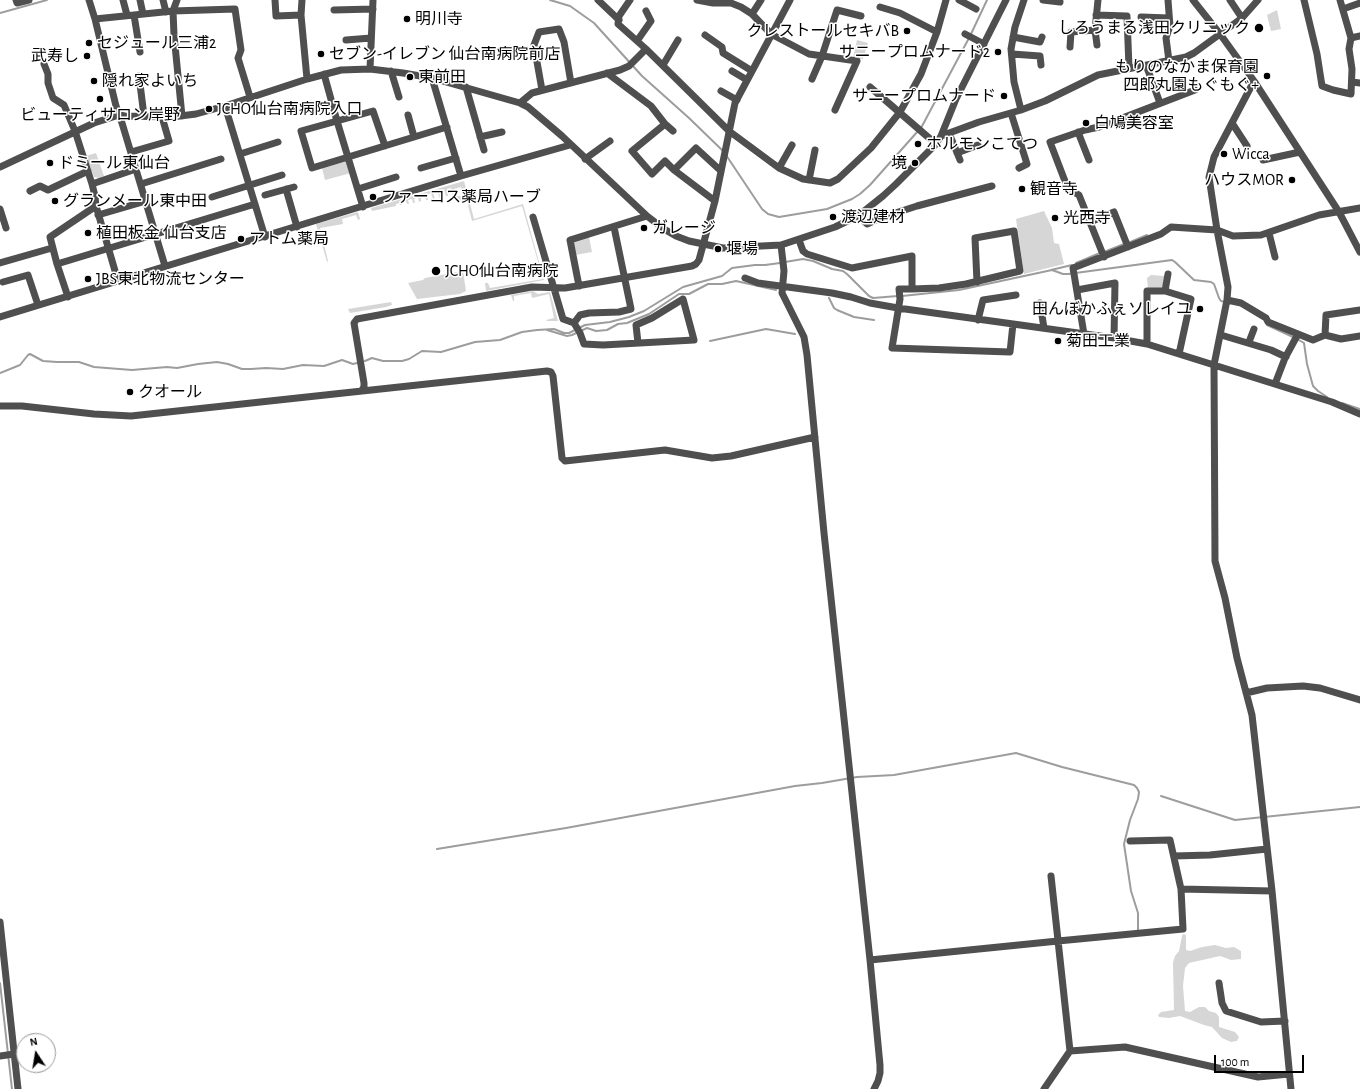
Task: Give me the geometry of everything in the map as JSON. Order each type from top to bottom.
[{"type":"street","points":[[16,0],[17,3],[29,0]]},
{"type":"street","points":[[89,0],[119,114],[165,266]]},
{"type":"street","points":[[123,0],[130,15],[140,52]]},
{"type":"street","points":[[140,0],[144,14]]},
{"type":"street","points":[[163,0],[170,12],[174,35],[182,116]]},
{"type":"street","points":[[170,12],[177,0]]},
{"type":"street","points":[[275,0],[276,16],[301,15]]},
{"type":"street","points":[[302,0],[301,15],[307,79]]},
{"type":"street","points":[[370,69],[373,0]]},
{"type":"street","points":[[598,0],[619,20]]},
{"type":"street","points":[[630,0],[619,16],[618,24],[646,49],[729,130],[780,168],[803,179],[830,183],[838,179],[871,148],[900,112],[921,74],[937,32],[946,0]]},
{"type":"street","points":[[697,0],[731,3],[741,7],[752,14],[771,34],[809,54],[857,61],[835,110]]},
{"type":"street","points":[[752,14],[761,0]]},
{"type":"street","points":[[362,390],[364,387],[364,382],[354,323],[357,319],[532,287],[565,288],[692,266],[696,264],[699,260],[714,201],[737,100],[790,0]]},
{"type":"street","points":[[959,0],[976,9]]},
{"type":"street","points":[[0,167],[94,122],[119,114],[125,116],[162,117],[196,114],[307,79],[341,70],[370,69],[392,71],[432,78],[520,103],[528,108],[570,145],[647,216],[664,230],[676,236],[703,245],[723,248],[781,245],[799,240],[858,216],[883,196],[936,144],[941,136],[956,99],[1006,0]]},
{"type":"street","points":[[1022,110],[1014,82],[1012,54],[1015,27],[1024,0]]},
{"type":"street","points":[[1043,0],[1060,2]]},
{"type":"street","points":[[1097,45],[1095,30],[1098,0]]},
{"type":"street","points":[[1168,0],[1170,26],[1166,38],[1169,61]]},
{"type":"street","points":[[1193,0],[1254,81],[1339,212],[1360,252]]},
{"type":"street","points":[[1230,0],[1242,18]]},
{"type":"street","points":[[941,136],[1045,101],[1098,74],[1186,57],[1194,53],[1242,18],[1258,0]]},
{"type":"street","points":[[1304,0],[1317,54],[1322,86],[1350,94],[1352,69],[1349,49],[1351,38],[1340,0]]},
{"type":"street","points":[[1343,9],[1360,3]]},
{"type":"street","points":[[880,7],[900,13],[937,32]]},
{"type":"street","points":[[334,10],[373,8]]},
{"type":"street","points":[[95,20],[130,15],[235,9],[241,50],[238,58],[250,98]]},
{"type":"street","points":[[812,80],[822,56],[837,10],[861,16]]},
{"type":"street","points":[[637,41],[651,21],[646,11]]},
{"type":"street","points":[[1096,15],[1127,16],[1129,68]]},
{"type":"street","points":[[1141,17],[1169,18]]},
{"type":"street","points":[[542,90],[534,45],[539,32],[559,29],[564,42],[571,83]]},
{"type":"street","points":[[1070,47],[1071,32],[1095,30]]},
{"type":"street","points":[[965,34],[984,44]]},
{"type":"street","points":[[705,35],[722,47],[723,53],[752,71]]},
{"type":"street","points":[[1351,38],[1360,36]]},
{"type":"street","points":[[1013,37],[1040,42],[1042,37]]},
{"type":"street","points":[[346,40],[371,38]]},
{"type":"street","points":[[663,66],[678,40]]},
{"type":"street","points":[[520,103],[532,93],[629,66],[646,49]]},
{"type":"street","points":[[1012,54],[1040,56],[1041,65]]},
{"type":"street","points":[[44,64],[48,74],[48,83],[53,98],[64,105],[75,131],[92,184],[98,216],[118,281]]},
{"type":"street","points":[[1146,65],[1160,103]]},
{"type":"street","points":[[392,71],[399,97]]},
{"type":"street","points":[[732,71],[748,80]]},
{"type":"street","points":[[607,73],[651,106],[665,124],[673,131]]},
{"type":"street","points":[[324,74],[363,207]]},
{"type":"street","points":[[139,76],[144,116]]},
{"type":"street","points":[[432,78],[461,176]]},
{"type":"street","points":[[1254,81],[1214,157],[1209,177],[1217,230],[1228,286],[1227,302],[1214,365],[1215,561],[1225,598],[1237,658],[1252,715],[1272,891],[1291,1089]]},
{"type":"street","points":[[1352,82],[1360,83]]},
{"type":"street","points":[[466,87],[484,150]]},
{"type":"street","points":[[870,87],[936,144]]},
{"type":"street","points":[[1103,254],[1079,195],[1068,189],[1050,142],[1078,132],[1100,127],[1195,90]]},
{"type":"street","points":[[721,91],[737,100]]},
{"type":"street","points":[[225,106],[265,236]]},
{"type":"street","points":[[385,146],[373,110],[301,131],[312,168],[349,157],[385,146],[414,137],[447,127]]},
{"type":"street","points":[[1011,113],[1027,164],[1019,168]]},
{"type":"street","points":[[408,115],[414,137]]},
{"type":"street","points":[[131,152],[169,141],[162,117]]},
{"type":"street","points":[[1232,123],[1247,146]]},
{"type":"street","points":[[665,124],[632,151],[652,174],[665,162],[714,201]]},
{"type":"street","points":[[480,137],[502,132]]},
{"type":"street","points":[[1078,132],[1089,160]]},
{"type":"street","points":[[949,133],[958,156],[978,145]]},
{"type":"street","points":[[585,159],[610,141]]},
{"type":"street","points":[[240,154],[278,142]]},
{"type":"street","points":[[0,317],[461,176],[570,145]]},
{"type":"street","points":[[780,168],[792,145]]},
{"type":"street","points":[[674,170],[696,148],[721,171]]},
{"type":"street","points":[[809,180],[815,150]]},
{"type":"street","points":[[1263,160],[1300,152]]},
{"type":"street","points":[[421,168],[456,158]]},
{"type":"street","points":[[141,184],[221,159]]},
{"type":"street","points":[[92,184],[136,169]]},
{"type":"street","points":[[30,191],[40,186],[48,190],[88,171]]},
{"type":"street","points":[[212,197],[282,175]]},
{"type":"street","points":[[358,188],[396,177]]},
{"type":"street","points":[[858,216],[867,224],[917,206],[992,186]]},
{"type":"street","points":[[265,195],[294,187]]},
{"type":"street","points":[[286,189],[297,227]]},
{"type":"street","points":[[98,216],[146,201]]},
{"type":"street","points":[[57,264],[255,204]]},
{"type":"street","points":[[68,296],[52,248],[50,237],[96,206]]},
{"type":"street","points":[[1084,334],[1074,268],[1103,254],[1127,244],[1161,234],[1171,227],[1217,230],[1233,236],[1261,235],[1319,215],[1360,208]]},
{"type":"street","points":[[0,209],[6,228]]},
{"type":"street","points":[[1090,222],[1114,212],[1127,244]]},
{"type":"street","points":[[579,286],[570,240],[647,216]]},
{"type":"street","points":[[533,217],[563,319],[575,324],[584,344],[638,343],[694,340],[683,299],[652,318],[636,325],[638,343]]},
{"type":"street","points":[[575,324],[580,316],[589,313],[619,312],[630,309],[614,227]]},
{"type":"street","points":[[977,282],[975,238],[1014,231],[1020,271],[977,282],[966,284],[939,288],[899,289],[898,308],[892,348],[1010,352],[1013,324]]},
{"type":"street","points":[[1269,233],[1275,256]]},
{"type":"street","points":[[799,240],[803,251],[807,254],[852,268],[912,256],[912,289]]},
{"type":"street","points":[[781,245],[784,271],[782,293],[804,337],[807,355],[880,1065],[880,1073],[874,1089]]},
{"type":"street","points":[[0,263],[52,248]]},
{"type":"street","points":[[1165,291],[1168,274]]},
{"type":"street","points":[[3,282],[28,275],[38,305]]},
{"type":"street","points":[[745,278],[758,283],[832,293],[870,303],[898,308],[1114,338],[1147,344],[1332,402],[1360,414]]},
{"type":"street","points":[[1077,290],[1115,283],[1114,338]]},
{"type":"street","points":[[1147,344],[1147,291],[1165,291],[1191,299],[1179,354]]},
{"type":"street","points":[[978,320],[983,300],[1016,295]]},
{"type":"street","points":[[1040,302],[1044,328]]},
{"type":"street","points":[[1227,302],[1242,303],[1266,318],[1268,322],[1296,337],[1313,340],[1325,335],[1341,339],[1360,336]]},
{"type":"street","points":[[1325,335],[1326,316],[1360,310]]},
{"type":"street","points":[[1249,342],[1254,329]]},
{"type":"street","points":[[1221,335],[1249,342],[1286,357]]},
{"type":"street","points":[[1275,384],[1296,337]]},
{"type":"street","points":[[0,406],[29,406],[131,416],[547,371],[551,372],[553,376],[562,458],[565,461],[665,450],[712,458],[725,457],[815,437]]},
{"type":"street","points":[[1246,693],[1267,688],[1303,686],[1320,688],[1360,700]]},
{"type":"street","points":[[870,960],[1183,929],[1181,889],[1170,840],[1130,841]]},
{"type":"street","points":[[1174,856],[1210,855],[1267,849]]},
{"type":"street","points":[[1044,1089],[1070,1051],[1051,876]]},
{"type":"street","points":[[1181,889],[1272,891]]},
{"type":"street","points":[[0,922],[8,1055],[18,1089]]},
{"type":"street","points":[[1219,983],[1222,1003],[1226,1011],[1261,1022],[1285,1021]]},
{"type":"street","points":[[1070,1051],[1125,1047],[1258,1077],[1289,1074]]},
{"type":"shaded area","points":[[1277,10],[1281,29],[1271,31],[1267,15]]},
{"type":"shaded area","points":[[857,40],[868,43],[863,59],[853,58]]},
{"type":"shaded area","points":[[96,153],[104,176],[99,178],[94,177],[86,156]]},
{"type":"shaded area","points":[[347,162],[351,173],[325,180],[322,168]]},
{"type":"shaded area","points":[[464,181],[474,219],[523,204],[544,280],[486,291],[485,283],[488,283],[490,288],[543,279],[522,206],[472,221],[467,201],[458,202],[455,197],[463,195],[461,187],[454,189],[455,195],[453,195],[451,188],[447,189],[448,196],[446,196],[444,189],[441,191],[442,197],[439,198],[438,191],[433,193],[435,199],[433,199],[431,193],[427,195],[428,200],[426,200],[425,195],[421,197],[421,201],[419,202],[418,197],[414,199],[415,203],[413,203],[412,199],[408,200],[409,204],[407,204],[406,201],[402,202],[402,205],[400,205],[400,203],[396,204],[396,206],[372,211],[371,208]]},
{"type":"shaded area","points":[[1044,211],[1052,228],[1054,243],[1059,244],[1064,264],[1024,274],[1016,219]]},
{"type":"shaded area","points":[[358,212],[360,219],[358,220],[356,215],[342,219],[343,224],[320,228],[327,262],[316,224]]},
{"type":"shaded area","points":[[589,237],[592,252],[575,255],[573,244],[575,241]]},
{"type":"shaded area","points":[[463,271],[466,291],[460,294],[417,299],[408,283],[423,280],[425,278]]},
{"type":"shaded area","points":[[1151,275],[1165,276],[1164,286],[1160,289],[1148,289],[1147,278]]},
{"type":"shaded area","points":[[533,291],[538,294],[550,292],[558,321],[546,320],[554,318],[549,294],[532,298],[531,293],[514,296],[514,301],[511,295]]},
{"type":"shaded area","points":[[391,302],[392,305],[386,307],[350,313],[348,309]]},
{"type":"shaded area","points":[[1183,934],[1186,935],[1186,950],[1190,951],[1215,945],[1226,948],[1234,947],[1241,951],[1241,959],[1231,960],[1220,956],[1189,963],[1185,968],[1183,986],[1185,1011],[1190,1012],[1199,1007],[1205,1007],[1209,1011],[1216,1013],[1219,1017],[1219,1027],[1235,1032],[1239,1037],[1237,1041],[1231,1042],[1222,1038],[1212,1027],[1180,1016],[1169,1018],[1159,1017],[1158,1015],[1161,1012],[1174,1010],[1173,963],[1175,956],[1179,951]]},
{"type":"waterway","points":[[0,13],[47,0]]},
{"type":"waterway","points":[[550,0],[570,6],[594,23],[642,76],[723,151]]},
{"type":"waterway","points":[[971,34],[987,0]]},
{"type":"waterway","points":[[921,128],[969,38]]},
{"type":"waterway","points":[[726,155],[762,209],[768,214],[779,217],[827,209],[852,199],[870,185],[918,131]]},
{"type":"waterway","points":[[1128,243],[1147,235]]},
{"type":"waterway","points":[[1104,252],[1124,244]]},
{"type":"waterway","points":[[1076,263],[1100,253]]},
{"type":"waterway","points":[[785,262],[803,259],[813,261],[832,269],[843,271],[873,298],[898,296]]},
{"type":"waterway","points":[[902,296],[959,290],[1052,270],[1063,274],[1068,274],[1172,260],[1194,280],[1211,282],[1214,284],[1219,298],[1221,301],[1225,302]]},
{"type":"waterway","points":[[365,361],[372,358],[383,361],[402,361],[409,359],[422,351],[441,352],[475,342],[500,340],[522,332],[554,329],[564,333],[569,333],[585,325],[610,322],[629,317],[644,311],[683,287],[722,276],[732,268],[780,263]]},
{"type":"waterway","points":[[1051,270],[1072,265]]},
{"type":"waterway","points":[[547,330],[567,336],[587,328],[596,331],[607,330],[618,324],[627,323],[649,314],[679,294],[689,294],[708,284],[722,284],[736,281],[776,290]]},
{"type":"waterway","points":[[829,298],[834,308],[837,310],[854,317],[874,320]]},
{"type":"waterway","points":[[1267,325],[1293,337]]},
{"type":"waterway","points":[[710,341],[766,329],[795,334]]},
{"type":"waterway","points":[[1297,339],[1304,343],[1307,364],[1313,386],[1327,397]]},
{"type":"waterway","points":[[0,373],[20,365],[30,354],[43,361],[79,362],[94,367],[132,370],[167,367],[177,368],[217,362],[242,369],[283,369],[303,365],[324,366],[342,360],[353,364],[357,363]]},
{"type":"waterway","points":[[1342,403],[1360,409]]},
{"type":"waterway","points":[[437,849],[566,828],[795,786],[857,777],[894,775],[1016,753],[1062,767],[1134,785],[1137,788],[1139,792],[1138,799],[1130,820],[1124,844],[1131,891],[1138,913],[1138,931]]},
{"type":"waterway","points":[[1161,796],[1235,820],[1360,807]]},
{"type":"waterway","points":[[0,983],[12,1089]]},
{"type":"place","name":"明川寺","points":[[407,19]]},
{"type":"place","name":"しろうまる浅田クリニック","points":[[1259,28]]},
{"type":"place","name":"クレストールセキバB","points":[[907,31]]},
{"type":"place","name":"セジュール三浦2","points":[[89,43]]},
{"type":"place","name":"サニープロムナード2","points":[[998,52]]},
{"type":"place","name":"セブン-イレブン 仙台南病院前店","points":[[321,54]]},
{"type":"place","name":"武寿し","points":[[87,56]]},
{"type":"place","name":"もりのなかま保育園 四郎丸園もぐもぐ+","points":[[1267,76]]},
{"type":"place","name":"東前田","points":[[410,77]]},
{"type":"place","name":"隠れ家よいち","points":[[94,81]]},
{"type":"place","name":"サニープロムナード","points":[[1004,96]]},
{"type":"place","name":"ビューティサロン岸野","points":[[100,99]]},
{"type":"place","name":"JCHO仙台南病院入口","points":[[209,109]]},
{"type":"place","name":"白鳩美容室","points":[[1086,123]]},
{"type":"place","name":"ホルモンこてつ","points":[[918,144]]},
{"type":"place","name":"Wicca","points":[[1224,154]]},
{"type":"place","name":"ドミール東仙台","points":[[50,163]]},
{"type":"place","name":"境","points":[[915,163]]},
{"type":"place","name":"ハウスMOR","points":[[1292,180]]},
{"type":"place","name":"観音寺","points":[[1022,189]]},
{"type":"place","name":"ファーコス薬局ハーブ","points":[[373,197]]},
{"type":"place","name":"グランメール東中田","points":[[55,201]]},
{"type":"place","name":"渡辺建材","points":[[833,217]]},
{"type":"place","name":"光西寺","points":[[1055,218]]},
{"type":"place","name":"ガレージ","points":[[644,228]]},
{"type":"place","name":"植田板金 仙台支店","points":[[88,233]]},
{"type":"place","name":"アトム薬局","points":[[241,239]]},
{"type":"place","name":"堰場","points":[[718,249]]},
{"type":"place","name":"JCHO仙台南病院","points":[[436,271]]},
{"type":"place","name":"JBS東北物流センター","points":[[88,279]]},
{"type":"place","name":"田んぼかふぇソレイユ","points":[[1200,309]]},
{"type":"place","name":"菊田工業","points":[[1058,341]]},
{"type":"place","name":"クオール","points":[[130,392]]}]
